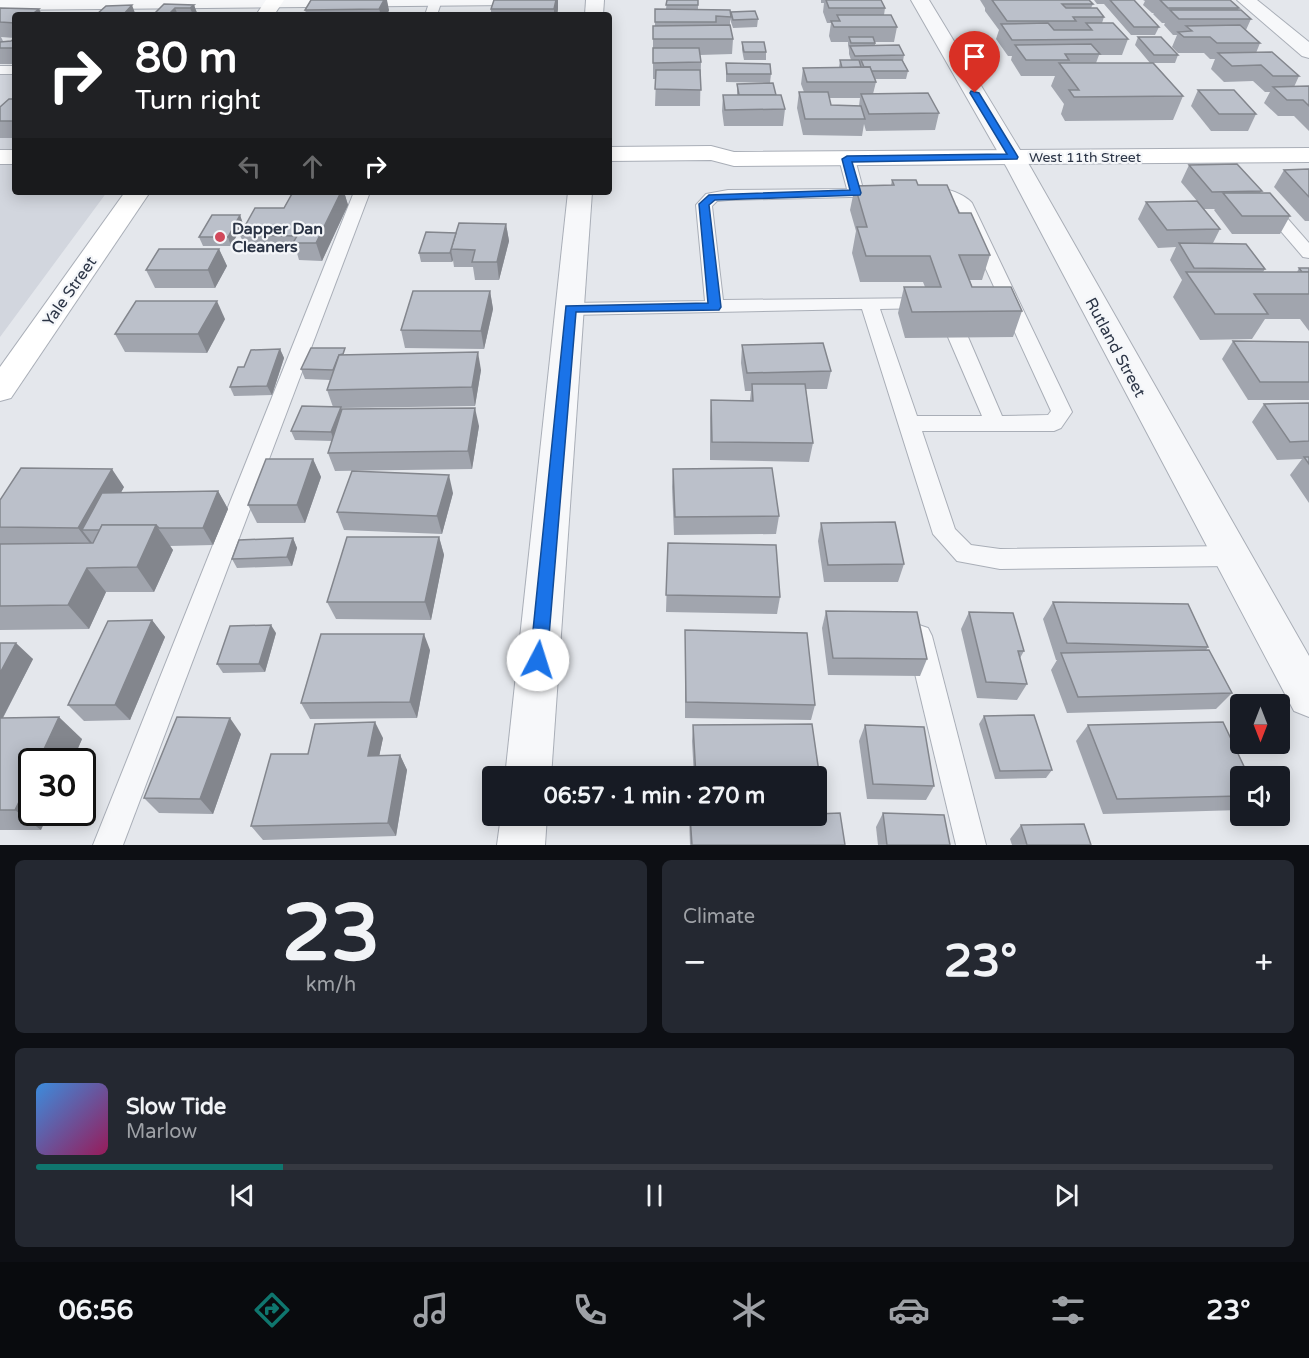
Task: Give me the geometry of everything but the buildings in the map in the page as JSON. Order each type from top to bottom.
[{"type":"main road","name":"West 11th Street","points":[[612,154],[711,153],[734,159],[1309,155]]},
{"type":"main road","points":[[612,167],[713,165],[734,159]]},
{"type":"main road","name":"Yale Street","points":[[0,390],[136,195]]},
{"type":"street","points":[[0,5],[434,5],[522,0]]},
{"type":"street","name":"Rutland Street","points":[[920,0],[1013,157],[1309,697]]},
{"type":"street","points":[[1246,0],[1309,52]]},
{"type":"street","points":[[529,766],[580,195]]},
{"type":"street","points":[[521,845],[523,826]]},
{"type":"lane","points":[[1222,156],[1239,173]]},
{"type":"lane","points":[[847,159],[856,193]]},
{"type":"lane","points":[[1254,191],[1309,253]]},
{"type":"lane","points":[[715,307],[704,204],[712,197],[903,192],[948,194],[964,203],[1062,412],[1054,423],[909,424]]},
{"type":"lane","points":[[108,845],[361,195]]},
{"type":"lane","points":[[570,309],[931,303]]},
{"type":"lane","points":[[870,305],[945,534],[965,554],[1000,559],[1230,556]]},
{"type":"lane","points":[[958,337],[995,423]]},
{"type":"lane","points":[[916,628],[971,845]]},
{"type":"shaded area","points":[[0,66],[12,66],[12,195],[105,195],[0,337]]},
{"type":"place","name":"Dapper Dan Cleaners","points":[[220,237]]},
{"type":"route","points":[[538,660],[570,309],[715,307],[704,204],[712,197],[856,193],[847,159],[1013,157],[975,93]]}]
